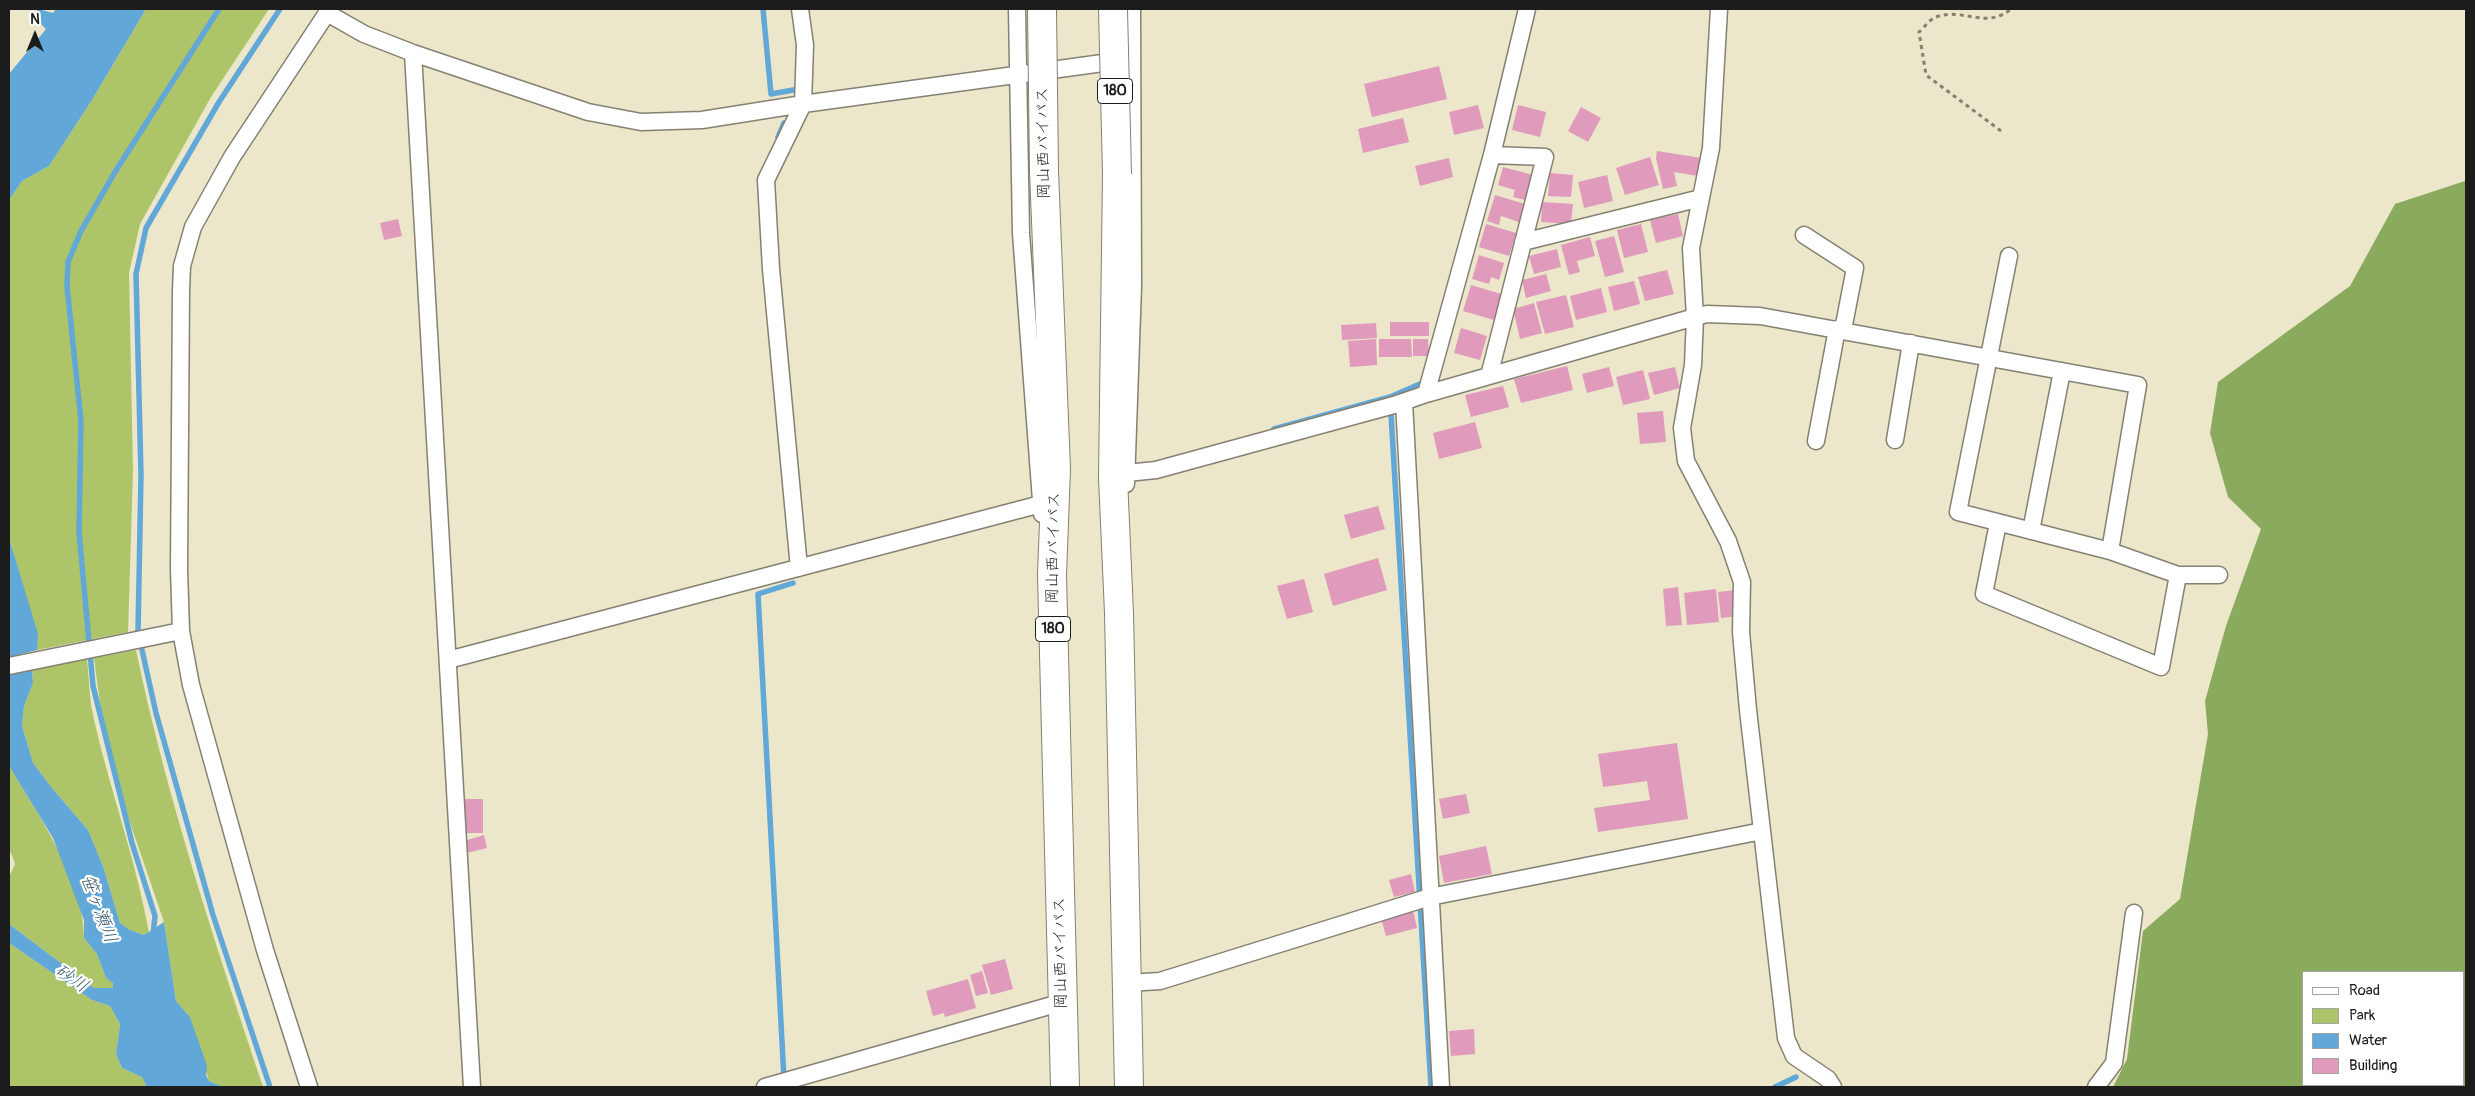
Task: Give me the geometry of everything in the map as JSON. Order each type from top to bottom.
[{"type":"highway","name":"岡山西バイパス","points":[[1042,9],[1044,171],[1056,468],[1052,575],[1065,1087]]},
{"type":"highway","name":"180","points":[[1113,9],[1117,174],[1113,478],[1119,613],[1129,1087]]},
{"type":"street","points":[[799,568],[771,269],[766,180],[803,104],[805,44],[800,9]]},
{"type":"street","points":[[1016,9],[1021,233],[1034,384],[1041,504],[1052,575]]},
{"type":"street","points":[[1119,613],[1127,473],[1133,286],[1132,9]]},
{"type":"street","points":[[1426,394],[1496,155],[1527,9]]},
{"type":"street","points":[[1719,9],[1711,148],[1691,248],[1695,317],[1693,365],[1682,428],[1686,461],[1728,540],[1742,582],[1742,642],[1786,1038],[1794,1056],[1828,1080],[1833,1087]]},
{"type":"street","points":[[309,1087],[257,922],[191,685],[178,631],[182,266],[193,227],[232,157],[327,13],[364,34],[413,53],[588,112],[641,122],[702,120],[1132,58]]},
{"type":"street","points":[[413,53],[472,1087]]},
{"type":"street","points":[[1489,376],[1544,157],[1496,155]]},
{"type":"street","points":[[1523,242],[1701,198]]},
{"type":"street","points":[[1804,235],[1854,268],[1816,440]]},
{"type":"street","points":[[2009,256],[1958,512],[2110,551],[2178,575],[2219,575]]},
{"type":"street","points":[[1127,473],[1156,470],[1395,405],[1426,394],[1707,314],[1760,316],[1840,329],[2138,385],[2110,551]]},
{"type":"street","points":[[1895,440],[1911,342]]},
{"type":"street","points":[[2031,531],[2062,371]]},
{"type":"street","points":[[1395,405],[1424,899],[1441,1087]]},
{"type":"street","points":[[448,660],[1041,504]]},
{"type":"street","points":[[1998,523],[1984,594],[2161,666],[2178,575]]},
{"type":"street","points":[[9,666],[178,631]]},
{"type":"street","points":[[1127,983],[1160,981],[1424,899],[1762,831]]},
{"type":"street","points":[[2096,1087],[2114,1063],[2134,913]]},
{"type":"street","points":[[778,1083],[1063,1002]]},
{"type":"path","points":[[2001,131],[1926,76],[1919,32],[1935,17],[1955,14],[1974,18],[2000,18],[2011,9]]},
{"type":"green space","points":[[146,9],[269,9],[211,97],[140,224],[129,273],[133,470],[128,632],[37,650],[37,634],[9,538],[9,200],[22,181],[49,166],[92,100]]},
{"type":"green space","points":[[2465,181],[2466,1087],[2113,1087],[2127,1059],[2143,931],[2180,899],[2208,734],[2205,701],[2226,626],[2261,529],[2228,497],[2210,433],[2218,382],[2350,286],[2395,204]]},
{"type":"green space","points":[[136,650],[148,706],[177,816],[210,925],[263,1087],[223,1087],[209,1081],[190,1017],[176,1001],[164,922],[125,808],[101,711],[94,658]]},
{"type":"green space","points":[[87,659],[93,715],[144,905],[149,933],[144,935],[130,930],[120,923],[103,866],[88,830],[33,763],[22,726],[24,706],[33,682],[32,668]]},
{"type":"green space","points":[[9,766],[45,826],[68,871],[77,894],[84,938],[97,954],[106,978],[113,983],[113,989],[94,988],[9,924],[9,877],[15,864],[9,848]]},
{"type":"green space","points":[[9,943],[92,1000],[110,1006],[120,1024],[116,1054],[122,1068],[142,1077],[147,1087],[9,1087]]},
{"type":"water","points":[[38,9],[53,13],[56,9],[146,9],[92,100],[49,166],[22,181],[9,200],[9,74],[46,29],[33,16]]},
{"type":"water","points":[[9,538],[38,634],[37,650],[9,657]]},
{"type":"water","points":[[32,668],[33,683],[24,706],[22,726],[33,763],[88,830],[103,866],[120,923],[130,930],[144,935],[164,922],[176,1001],[190,1017],[207,1066],[206,1075],[209,1081],[223,1087],[147,1087],[142,1077],[122,1068],[116,1054],[120,1024],[110,1006],[92,1000],[9,943],[9,924],[94,988],[113,988],[113,983],[106,978],[97,954],[84,938],[84,920],[53,838],[9,766],[9,673]]},
{"type":"building","points":[[1439,66],[1447,99],[1372,117],[1364,84]]},
{"type":"building","points":[[1478,105],[1484,128],[1454,135],[1449,112]]},
{"type":"building","points":[[1518,105],[1546,112],[1540,137],[1512,130]]},
{"type":"building","points":[[1581,107],[1601,118],[1588,142],[1568,131]]},
{"type":"building","points":[[1403,118],[1409,142],[1363,153],[1358,129]]},
{"type":"building","points":[[1657,151],[1701,158],[1698,176],[1674,172],[1677,186],[1663,189],[1656,158]]},
{"type":"building","points":[[1650,157],[1659,185],[1625,195],[1616,168]]},
{"type":"building","points":[[1449,158],[1453,177],[1420,186],[1415,166]]},
{"type":"building","points":[[1503,167],[1533,175],[1525,200],[1513,197],[1515,190],[1498,185]]},
{"type":"building","points":[[1550,173],[1573,175],[1571,197],[1548,196]]},
{"type":"building","points":[[1607,175],[1613,201],[1584,208],[1578,182]]},
{"type":"building","points":[[1495,195],[1525,204],[1519,222],[1501,216],[1499,225],[1487,221]]},
{"type":"building","points":[[1542,202],[1573,204],[1571,224],[1541,222]]},
{"type":"building","points":[[1678,214],[1683,236],[1656,243],[1650,220]]},
{"type":"building","points":[[398,219],[402,236],[384,240],[380,223]]},
{"type":"building","points":[[1486,224],[1516,233],[1509,256],[1479,247]]},
{"type":"building","points":[[1641,224],[1648,252],[1624,258],[1617,230]]},
{"type":"building","points":[[1614,236],[1624,272],[1605,277],[1595,241]]},
{"type":"building","points":[[1590,237],[1595,256],[1577,261],[1580,272],[1569,275],[1561,245]]},
{"type":"building","points":[[1557,249],[1561,267],[1534,274],[1529,256]]},
{"type":"building","points":[[1479,255],[1504,263],[1499,280],[1491,277],[1489,284],[1472,279]]},
{"type":"building","points":[[1667,270],[1674,294],[1645,301],[1638,277]]},
{"type":"building","points":[[1546,274],[1551,291],[1526,298],[1522,280]]},
{"type":"building","points":[[1634,281],[1640,304],[1614,311],[1608,287]]},
{"type":"building","points":[[1471,285],[1501,294],[1494,320],[1463,311]]},
{"type":"building","points":[[1601,288],[1607,312],[1576,320],[1570,296]]},
{"type":"building","points":[[1566,295],[1574,327],[1545,334],[1536,302]]},
{"type":"building","points":[[1534,303],[1542,333],[1520,339],[1513,309]]},
{"type":"building","points":[[1390,322],[1429,322],[1429,336],[1390,336]]},
{"type":"building","points":[[1376,323],[1377,338],[1342,340],[1341,325]]},
{"type":"building","points":[[1461,328],[1487,336],[1480,360],[1454,353]]},
{"type":"building","points":[[1376,339],[1377,365],[1350,367],[1348,341]]},
{"type":"building","points":[[1379,339],[1411,339],[1412,357],[1379,357]]},
{"type":"building","points":[[1413,339],[1428,339],[1429,356],[1413,356]]},
{"type":"building","points":[[1567,366],[1573,390],[1521,403],[1514,379]]},
{"type":"building","points":[[1609,367],[1614,386],[1587,393],[1582,374]]},
{"type":"building","points":[[1675,367],[1680,388],[1654,395],[1648,373]]},
{"type":"building","points":[[1643,370],[1650,399],[1623,405],[1616,377]]},
{"type":"building","points":[[1503,386],[1509,407],[1471,417],[1465,395]]},
{"type":"building","points":[[1663,411],[1666,442],[1640,444],[1637,413]]},
{"type":"building","points":[[1475,422],[1482,448],[1439,459],[1433,433]]},
{"type":"building","points":[[1378,506],[1385,529],[1351,539],[1344,515]]},
{"type":"building","points":[[1378,558],[1387,590],[1333,606],[1324,574]]},
{"type":"building","points":[[1304,579],[1313,612],[1287,619],[1277,586]]},
{"type":"building","points":[[1678,587],[1682,625],[1666,626],[1663,589]]},
{"type":"building","points":[[1716,589],[1719,622],[1687,625],[1684,593]]},
{"type":"building","points":[[1736,590],[1739,616],[1721,618],[1718,592]]},
{"type":"building","points":[[1677,743],[1688,819],[1598,832],[1594,808],[1650,800],[1647,781],[1603,787],[1598,754]]},
{"type":"building","points":[[1466,794],[1470,813],[1443,819],[1439,799]]},
{"type":"building","points":[[464,799],[483,799],[483,833],[465,833]]},
{"type":"building","points":[[484,835],[487,848],[467,853],[464,841]]},
{"type":"building","points":[[1486,846],[1492,874],[1444,883],[1439,856]]},
{"type":"building","points":[[1411,874],[1415,892],[1394,897],[1389,880]]},
{"type":"building","points":[[1413,910],[1417,928],[1386,936],[1381,918]]},
{"type":"building","points":[[1005,959],[1013,989],[991,995],[982,965]]},
{"type":"building","points":[[982,971],[988,993],[976,996],[970,975]]},
{"type":"building","points":[[968,979],[976,1008],[945,1017],[944,1013],[933,1016],[926,991]]},
{"type":"building","points":[[1474,1029],[1475,1054],[1451,1056],[1449,1031]]},
{"type":"waterway","points":[[153,935],[155,916],[132,843],[93,686],[79,532],[81,421],[67,286],[68,262],[81,231],[115,172],[219,9]]},
{"type":"waterway","points":[[270,1087],[213,915],[156,713],[138,632],[141,475],[136,274],[146,228],[219,102],[280,9]]},
{"type":"waterway","points":[[763,9],[771,94],[799,89]]},
{"type":"waterway","points":[[778,137],[784,123]]},
{"type":"waterway","points":[[1274,429],[1390,397],[1422,383]]},
{"type":"waterway","points":[[1390,397],[1431,1087]]},
{"type":"waterway","points":[[784,1079],[758,594],[793,583]]},
{"type":"waterway","points":[[1775,1087],[1796,1077]]},
{"type":"water label","name":"笹ヶ瀬川","points":[[98,909]]},
{"type":"water label","name":"砂川","points":[[71,979]]}]
